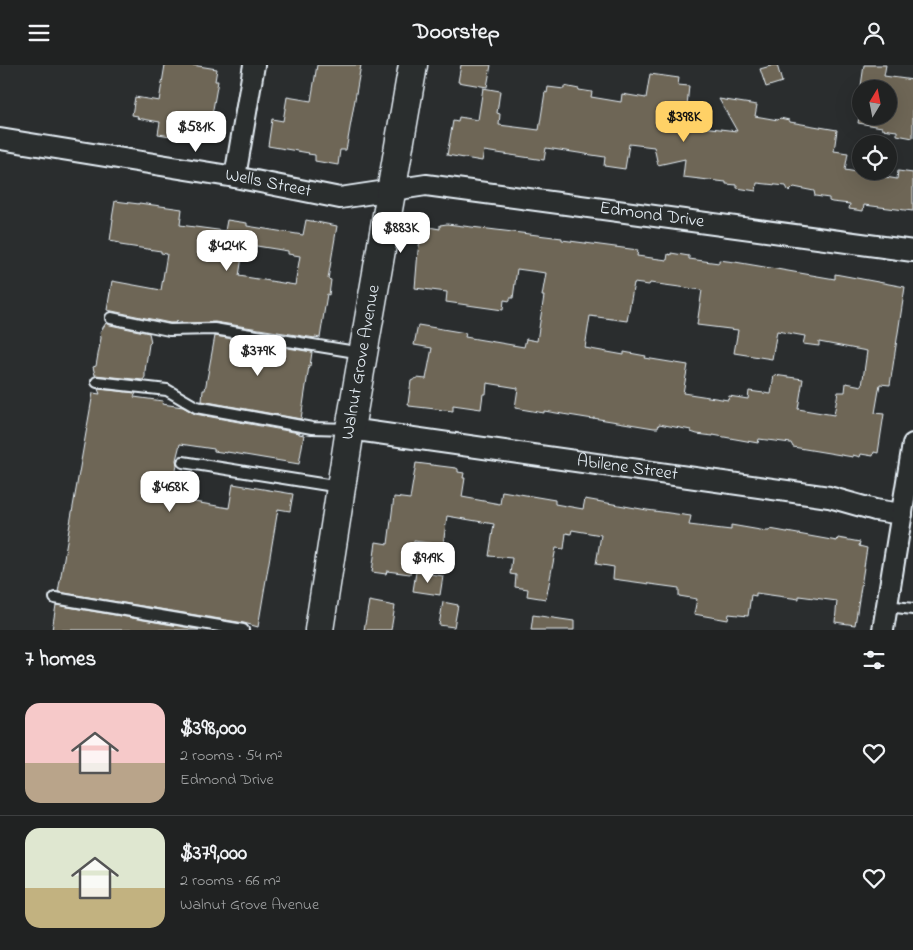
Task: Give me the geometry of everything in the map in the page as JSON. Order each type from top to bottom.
[{"type":"main road","name":"Walnut Grove Avenue","points":[[319,630],[350,429],[413,65]]},
{"type":"street","points":[[235,177],[254,65]]},
{"type":"street","name":"Wells Street","points":[[0,139],[235,177],[340,197],[390,191]]},
{"type":"street","name":"Edmond Drive","points":[[390,191],[426,185],[913,251]]},
{"type":"street","name":"Abilene Street","points":[[350,429],[829,497],[875,510],[902,514]]},
{"type":"street","points":[[883,630],[912,453]]},
{"type":"lane","points":[[111,318],[169,330],[214,329],[363,353]]},
{"type":"lane","points":[[97,382],[166,390],[196,407],[312,429],[350,429]]},
{"type":"lane","points":[[183,462],[341,487]]},
{"type":"lane","points":[[55,598],[243,630]]},
{"type":"lane","points":[[887,606],[913,609]]},
{"type":"building","points":[[165,65],[192,65],[217,69],[215,81],[218,81],[209,132],[198,130],[196,140],[158,134],[160,122],[137,118],[138,116],[132,115],[135,97],[159,101]]},
{"type":"building","points":[[317,65],[361,65],[346,150],[340,150],[338,165],[315,161],[315,155],[309,153],[268,146],[272,119],[283,121],[287,97],[311,101]]},
{"type":"building","points":[[461,65],[491,65],[487,87],[458,82]]},
{"type":"building","points":[[777,65],[782,82],[766,87],[760,69]]},
{"type":"building","points":[[864,65],[886,65],[884,76],[913,80],[913,138],[897,135],[897,131],[870,125],[898,125],[898,80],[862,80]]},
{"type":"building","points":[[650,74],[679,78],[678,85],[689,86],[685,125],[737,131],[719,99],[757,105],[755,116],[778,120],[780,118],[790,122],[837,130],[834,151],[848,153],[845,170],[852,171],[852,180],[897,180],[898,171],[913,173],[913,211],[864,205],[863,211],[849,209],[850,204],[832,202],[829,201],[829,198],[815,196],[814,191],[794,187],[789,192],[786,186],[757,183],[756,191],[737,188],[737,185],[726,184],[726,182],[683,177],[685,159],[658,165],[654,147],[629,144],[625,169],[604,166],[605,157],[546,148],[544,160],[484,151],[482,161],[447,155],[453,121],[458,122],[459,117],[478,120],[483,88],[500,91],[497,113],[500,114],[499,125],[539,130],[545,92],[547,93],[548,87],[564,89],[564,86],[579,89],[592,92],[591,97],[621,102],[622,94],[646,98]]},
{"type":"building","points":[[115,201],[182,209],[180,225],[225,231],[227,220],[247,223],[247,226],[303,235],[306,220],[337,226],[328,279],[331,280],[329,295],[327,294],[320,338],[215,322],[185,323],[176,321],[176,323],[170,323],[107,310],[112,281],[161,290],[167,254],[161,253],[161,251],[120,245],[120,243],[110,241]],"holes":[[[244,244],[288,251],[288,254],[300,256],[295,285],[239,276]]]},
{"type":"building","points":[[447,224],[562,238],[562,240],[638,250],[637,256],[667,260],[668,254],[671,255],[671,253],[689,256],[689,259],[719,263],[719,260],[735,262],[835,279],[835,274],[905,287],[890,385],[880,384],[875,413],[884,414],[878,453],[874,452],[873,456],[861,454],[860,457],[853,455],[853,457],[793,447],[791,443],[759,439],[758,443],[697,434],[691,432],[691,430],[659,424],[658,428],[654,428],[515,408],[518,388],[487,383],[481,409],[453,405],[453,411],[409,406],[411,381],[417,378],[426,379],[432,348],[414,345],[418,325],[466,333],[465,337],[524,347],[526,339],[537,341],[546,273],[517,269],[513,298],[510,298],[510,301],[504,300],[503,310],[446,302],[447,292],[415,288],[418,251],[423,226],[440,229],[440,225]],"holes":[[[634,283],[649,285],[650,283],[702,290],[697,325],[738,330],[734,353],[772,359],[777,331],[805,336],[803,344],[819,346],[819,342],[867,351],[862,386],[846,383],[845,392],[838,392],[834,415],[798,409],[803,379],[774,375],[771,394],[749,391],[748,399],[729,396],[728,400],[683,393],[688,365],[645,358],[646,356],[624,352],[624,355],[585,348],[590,316],[627,321]]]},
{"type":"building","points":[[106,323],[149,333],[151,342],[149,344],[143,380],[95,375],[93,367],[96,366],[101,338],[100,332]]},
{"type":"building","points":[[215,336],[312,352],[301,419],[202,401]]},
{"type":"building","points":[[98,389],[136,393],[134,397],[163,401],[162,404],[183,407],[195,414],[304,435],[299,464],[180,444],[176,460],[177,465],[171,498],[229,508],[233,484],[293,494],[290,511],[278,509],[258,627],[244,623],[58,592],[93,393],[100,394]]},
{"type":"building","points":[[416,463],[456,468],[458,472],[464,473],[462,497],[500,504],[502,491],[555,500],[555,504],[583,509],[585,499],[691,516],[689,525],[731,530],[731,525],[766,531],[770,529],[837,541],[838,538],[860,542],[859,546],[867,548],[855,625],[835,622],[837,601],[799,596],[799,599],[756,593],[756,596],[751,595],[748,616],[729,614],[728,620],[694,614],[697,599],[679,596],[679,588],[613,579],[614,567],[596,564],[601,535],[572,530],[571,534],[566,533],[564,549],[556,548],[546,599],[527,596],[528,589],[515,587],[516,575],[510,574],[512,558],[489,556],[494,524],[447,516],[443,545],[414,541],[410,574],[387,571],[386,574],[372,572],[376,542],[388,544],[394,497],[410,499]]},
{"type":"building","points":[[416,572],[443,576],[440,595],[413,591]]},
{"type":"building","points":[[369,601],[395,606],[391,630],[364,630]]},
{"type":"building","points":[[443,602],[458,605],[454,627],[439,625]]},
{"type":"building","points":[[56,605],[202,630],[52,630]]},
{"type":"building","points":[[533,615],[574,621],[574,630],[531,630]]}]
